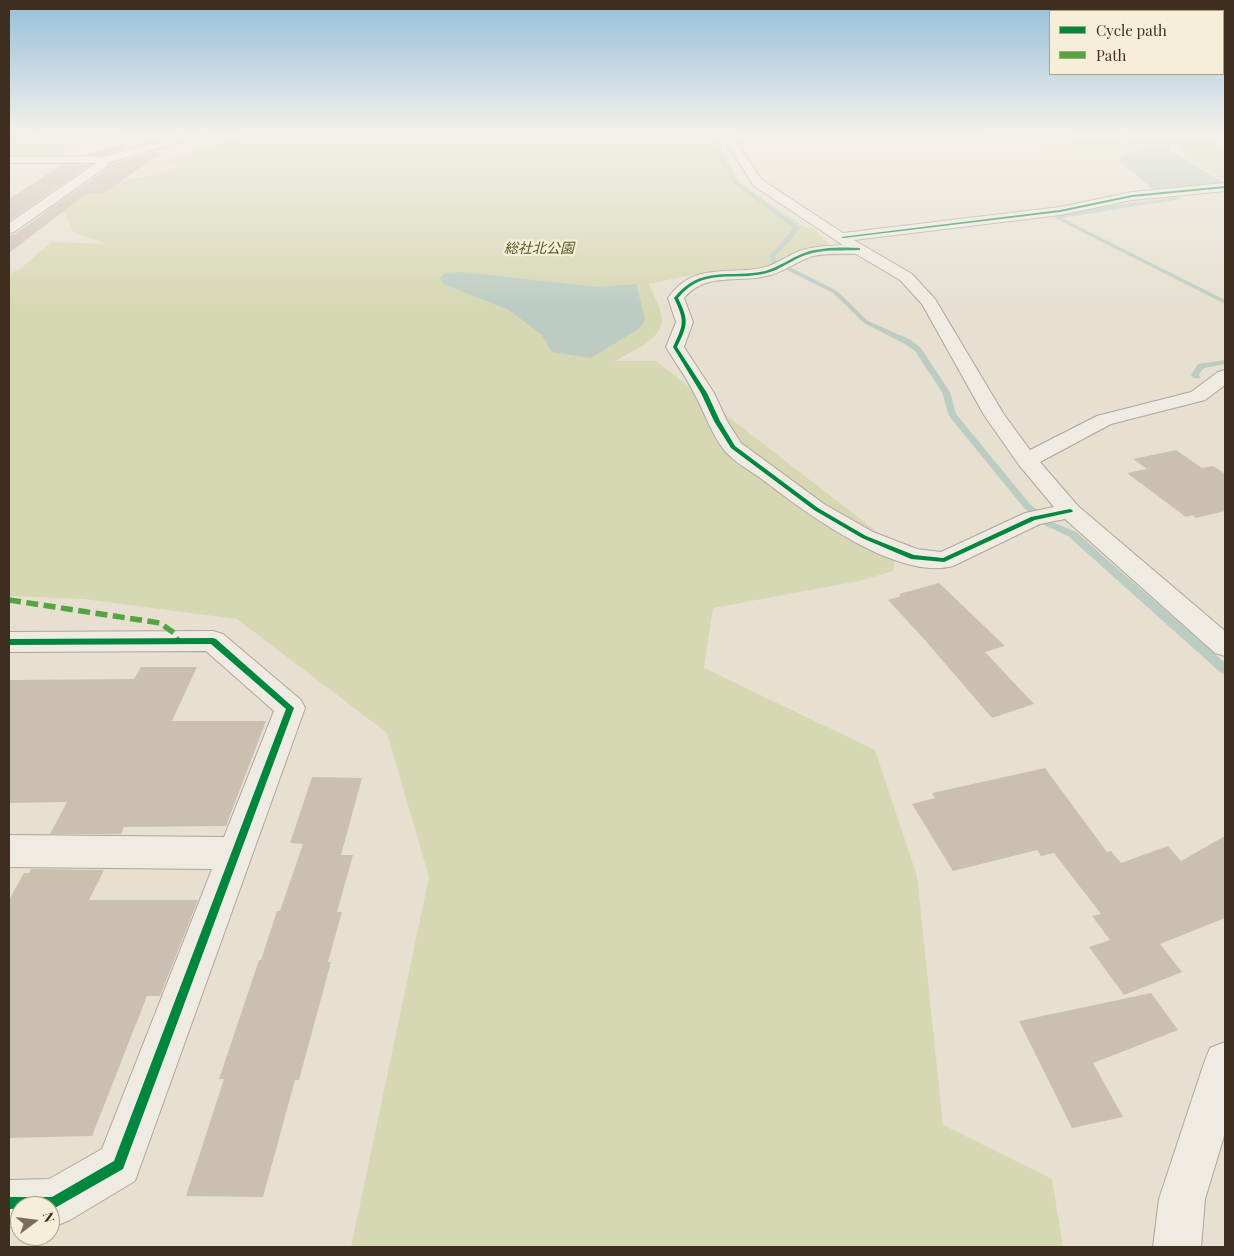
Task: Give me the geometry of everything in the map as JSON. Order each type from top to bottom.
[{"type":"street","points":[[9,229],[63,192]]},
{"type":"street","points":[[771,192],[906,277],[929,302],[994,415],[1027,460],[1070,511],[1225,646]]},
{"type":"street","points":[[1070,511],[1040,516],[944,560],[913,557],[864,537],[816,509],[733,447],[717,421],[704,393],[675,347],[685,326],[684,311],[676,298],[681,289],[708,277],[732,273],[766,272],[810,253],[851,243],[1060,211],[1132,196],[1179,192]]},
{"type":"street","points":[[1027,460],[1104,420],[1198,396],[1225,376]]},
{"type":"street","points":[[9,642],[213,641],[290,708],[119,1165],[53,1203],[9,1203]]},
{"type":"street","points":[[9,851],[236,853]]},
{"type":"street","points":[[1177,1247],[1182,1199],[1225,1063]]},
{"type":"green space","name":"総社北公園","points":[[72,192],[753,192],[806,228],[813,228],[833,248],[771,266],[690,275],[649,284],[661,312],[662,321],[660,328],[650,340],[615,361],[656,361],[876,531],[896,552],[893,571],[859,581],[713,608],[704,668],[875,750],[917,876],[943,1125],[1052,1179],[1063,1247],[351,1247],[429,877],[387,733],[237,619],[83,599],[9,596],[9,274],[20,269],[51,242],[107,244],[73,232],[65,212],[43,212]]},
{"type":"shaded area","points":[[462,272],[597,287],[636,284],[645,319],[640,328],[591,358],[552,352],[542,335],[509,310],[444,284],[439,278],[445,273]]},
{"type":"building","points":[[21,192],[52,192],[9,221],[9,199]]},
{"type":"building","points":[[75,192],[105,192],[102,194],[86,194],[9,253],[9,235],[15,234]]},
{"type":"building","points":[[1176,450],[1202,468],[1213,466],[1225,474],[1225,511],[1196,518],[1193,515],[1186,517],[1127,473],[1147,469],[1133,459]]},
{"type":"building","points":[[939,583],[1005,646],[985,652],[1034,704],[992,718],[888,600],[901,596],[899,594]]},
{"type":"building","points":[[141,667],[197,667],[172,721],[266,721],[226,826],[124,827],[121,834],[50,834],[67,802],[9,803],[9,680],[134,679]]},
{"type":"building","points":[[1045,768],[1107,852],[1111,851],[1121,863],[1168,846],[1181,861],[1225,836],[1225,918],[1160,944],[1182,972],[1124,995],[1089,947],[1110,940],[1092,916],[1101,914],[1054,853],[1041,856],[1037,850],[953,871],[912,804],[935,798],[932,793]]},
{"type":"building","points":[[312,777],[362,778],[341,855],[353,855],[337,912],[342,912],[328,962],[331,962],[299,1080],[295,1080],[263,1197],[186,1196],[224,1079],[219,1079],[259,960],[261,960],[277,911],[280,911],[303,844],[290,843]]},
{"type":"building","points":[[31,869],[104,870],[89,900],[198,900],[160,996],[147,996],[92,1136],[9,1138],[9,900],[24,873],[29,873]]},
{"type":"building","points":[[1151,993],[1178,1030],[1093,1063],[1123,1117],[1072,1128],[1019,1021]]},
{"type":"waterway","points":[[748,192],[797,228],[773,255],[773,261],[835,292],[866,322],[908,342],[918,350],[946,392],[952,414],[1027,506],[1047,523],[1072,534],[1225,670]]},
{"type":"waterway","points":[[1164,192],[1178,199],[1056,217],[1225,302]]},
{"type":"waterway","points":[[1197,376],[1195,375],[1201,366],[1225,362]]},
{"type":"marked path","points":[[9,600],[160,623],[174,633],[178,641]]},
{"type":"cycle path","points":[[843,237],[1060,211],[1132,196],[1177,192]]},
{"type":"cycle path","points":[[859,249],[827,250],[808,253],[765,272],[705,278],[684,288],[676,298],[683,313],[684,327],[675,347],[704,393],[717,421],[733,447],[816,509],[864,537],[913,557],[944,560],[1033,518],[1070,511]]},
{"type":"cycle path","points":[[9,642],[213,641],[290,708],[119,1165],[53,1203],[9,1203]]}]
